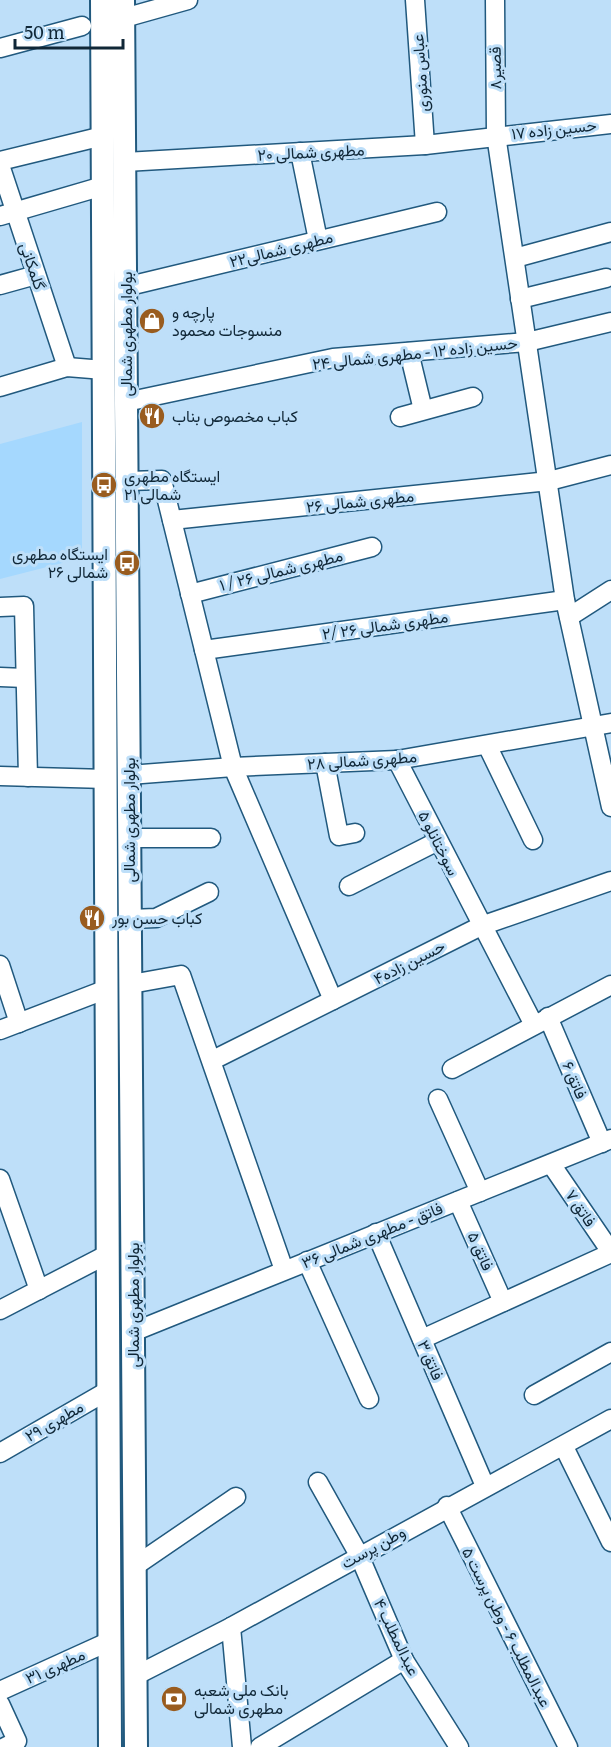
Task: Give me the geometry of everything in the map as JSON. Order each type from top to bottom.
[{"type":"main road","name":"بولوار مطهری شمالی","points":[[102,0],[110,1747]]},
{"type":"main road","name":"بولوار مطهری شمالی","points":[[124,9],[136,1747]]},
{"type":"main road","points":[[108,1156],[132,1155]]},
{"type":"main road","points":[[110,1611],[135,1610]]},
{"type":"street","points":[[124,9],[188,0]]},
{"type":"street","name":"عباس منوری","points":[[415,0],[425,145]]},
{"type":"street","name":"قصیر۸","points":[[495,0],[496,135],[567,609],[602,724],[611,807]]},
{"type":"street","points":[[0,48],[82,26]]},
{"type":"street","name":"حسین زاده ۱۷","points":[[496,135],[611,124]]},
{"type":"street","name":"مطهری شمالی ۲۰","points":[[124,162],[425,145],[496,135]]},
{"type":"street","points":[[0,163],[103,136]]},
{"type":"street","points":[[300,152],[318,240]]},
{"type":"street","name":"گلمکانی","points":[[0,163],[7,214],[36,275],[67,367]]},
{"type":"street","points":[[7,214],[103,186]]},
{"type":"street","name":"مطهری شمالی۲۲","points":[[125,287],[437,212]]},
{"type":"street","points":[[514,258],[611,232]]},
{"type":"street","points":[[0,285],[36,275]]},
{"type":"street","points":[[520,299],[606,278]]},
{"type":"street","name":"حسین زاده ۱۲ - مطهری شمالی ۲۴","points":[[126,402],[333,358],[527,342],[611,322]]},
{"type":"street","points":[[409,352],[423,410]]},
{"type":"street","points":[[0,387],[67,367],[104,370]]},
{"type":"street","points":[[400,417],[473,397]]},
{"type":"street","name":"مطهری شمالی ۲۶","points":[[172,520],[549,481],[611,465]]},
{"type":"street","points":[[127,481],[162,480],[233,767],[333,1000]]},
{"type":"street","name":"مطهری شمالی ۲۶ / ۱","points":[[190,594],[372,547]]},
{"type":"street","points":[[567,609],[611,590]]},
{"type":"street","points":[[0,607],[24,606],[28,777]]},
{"type":"street","name":"مطهری شمالی ۲۶ /۲","points":[[204,650],[567,609]]},
{"type":"street","points":[[0,677],[25,678]]},
{"type":"street","name":"مطهری شمالی ۲۸","points":[[129,775],[233,767],[398,760],[602,724]]},
{"type":"street","points":[[487,745],[533,840]]},
{"type":"street","name":"سوختانلو ۵","points":[[398,760],[481,926],[541,1021]]},
{"type":"street","points":[[325,763],[339,836],[355,833]]},
{"type":"street","points":[[0,776],[106,779]]},
{"type":"street","points":[[129,838],[212,838]]},
{"type":"street","points":[[349,886],[438,841]]},
{"type":"street","name":"حسین زاده۴","points":[[213,1060],[481,926],[611,881]]},
{"type":"street","points":[[130,919],[156,918],[209,892]]},
{"type":"street","points":[[0,965],[19,1023]]},
{"type":"street","points":[[130,984],[181,975],[213,1060],[284,1270]]},
{"type":"street","points":[[452,1069],[611,985]]},
{"type":"street","points":[[0,1030],[107,989]]},
{"type":"street","name":"فاتق ۶","points":[[541,1021],[607,1141]]},
{"type":"street","points":[[438,1099],[480,1192]]},
{"type":"street","name":"فاتق - مطهری شمالی ۳۶","points":[[133,1332],[607,1141]]},
{"type":"street","name":"فاتق ۷","points":[[550,1164],[611,1253]]},
{"type":"street","points":[[0,1179],[39,1290]]},
{"type":"street","name":"فاتق ۵","points":[[458,1201],[503,1302]]},
{"type":"street","name":"فاتق ۳","points":[[376,1233],[485,1486]]},
{"type":"street","points":[[422,1339],[611,1253]]},
{"type":"street","points":[[0,1310],[108,1254]]},
{"type":"street","points":[[307,1261],[369,1399]]},
{"type":"street","points":[[534,1395],[611,1352]]},
{"type":"street","name":"مطهری ۲۹","points":[[0,1453],[109,1390]]},
{"type":"street","name":"وطن پرست","points":[[135,1676],[231,1627],[447,1506],[564,1447],[611,1419]]},
{"type":"street","points":[[564,1447],[611,1542]]},
{"type":"street","name":"عبدالمطلب ۴","points":[[318,1482],[359,1555],[404,1660],[459,1747]]},
{"type":"street","points":[[135,1566],[236,1497]]},
{"type":"street","name":"عبدالمطلب ۶ - وطن پرست ۵","points":[[447,1506],[568,1747]]},
{"type":"street","points":[[231,1627],[242,1747]]},
{"type":"street","name":"مطهری ۳۱","points":[[0,1691],[110,1641]]},
{"type":"street","points":[[260,1747],[404,1660]]},
{"type":"street","points":[[0,1704],[11,1744]]},
{"type":"shaded area","points":[[82,422],[82,558],[0,579],[0,444]]},
{"type":"place","name":"پارچه و منسوجات محمود","points":[[152,321]]},
{"type":"place","name":"كباب مخصوص بناب","points":[[152,416]]},
{"type":"place","name":"ایستگاه مطهری شمالی ۲۱","points":[[104,485]]},
{"type":"place","name":"ایستگاه مطهری شمالی ۲۶","points":[[127,563]]},
{"type":"place","name":"كباب حسن بور","points":[[92,918]]},
{"type":"place","name":"بانک ملی شعبه مطهری شمالی","points":[[174,1699]]}]
